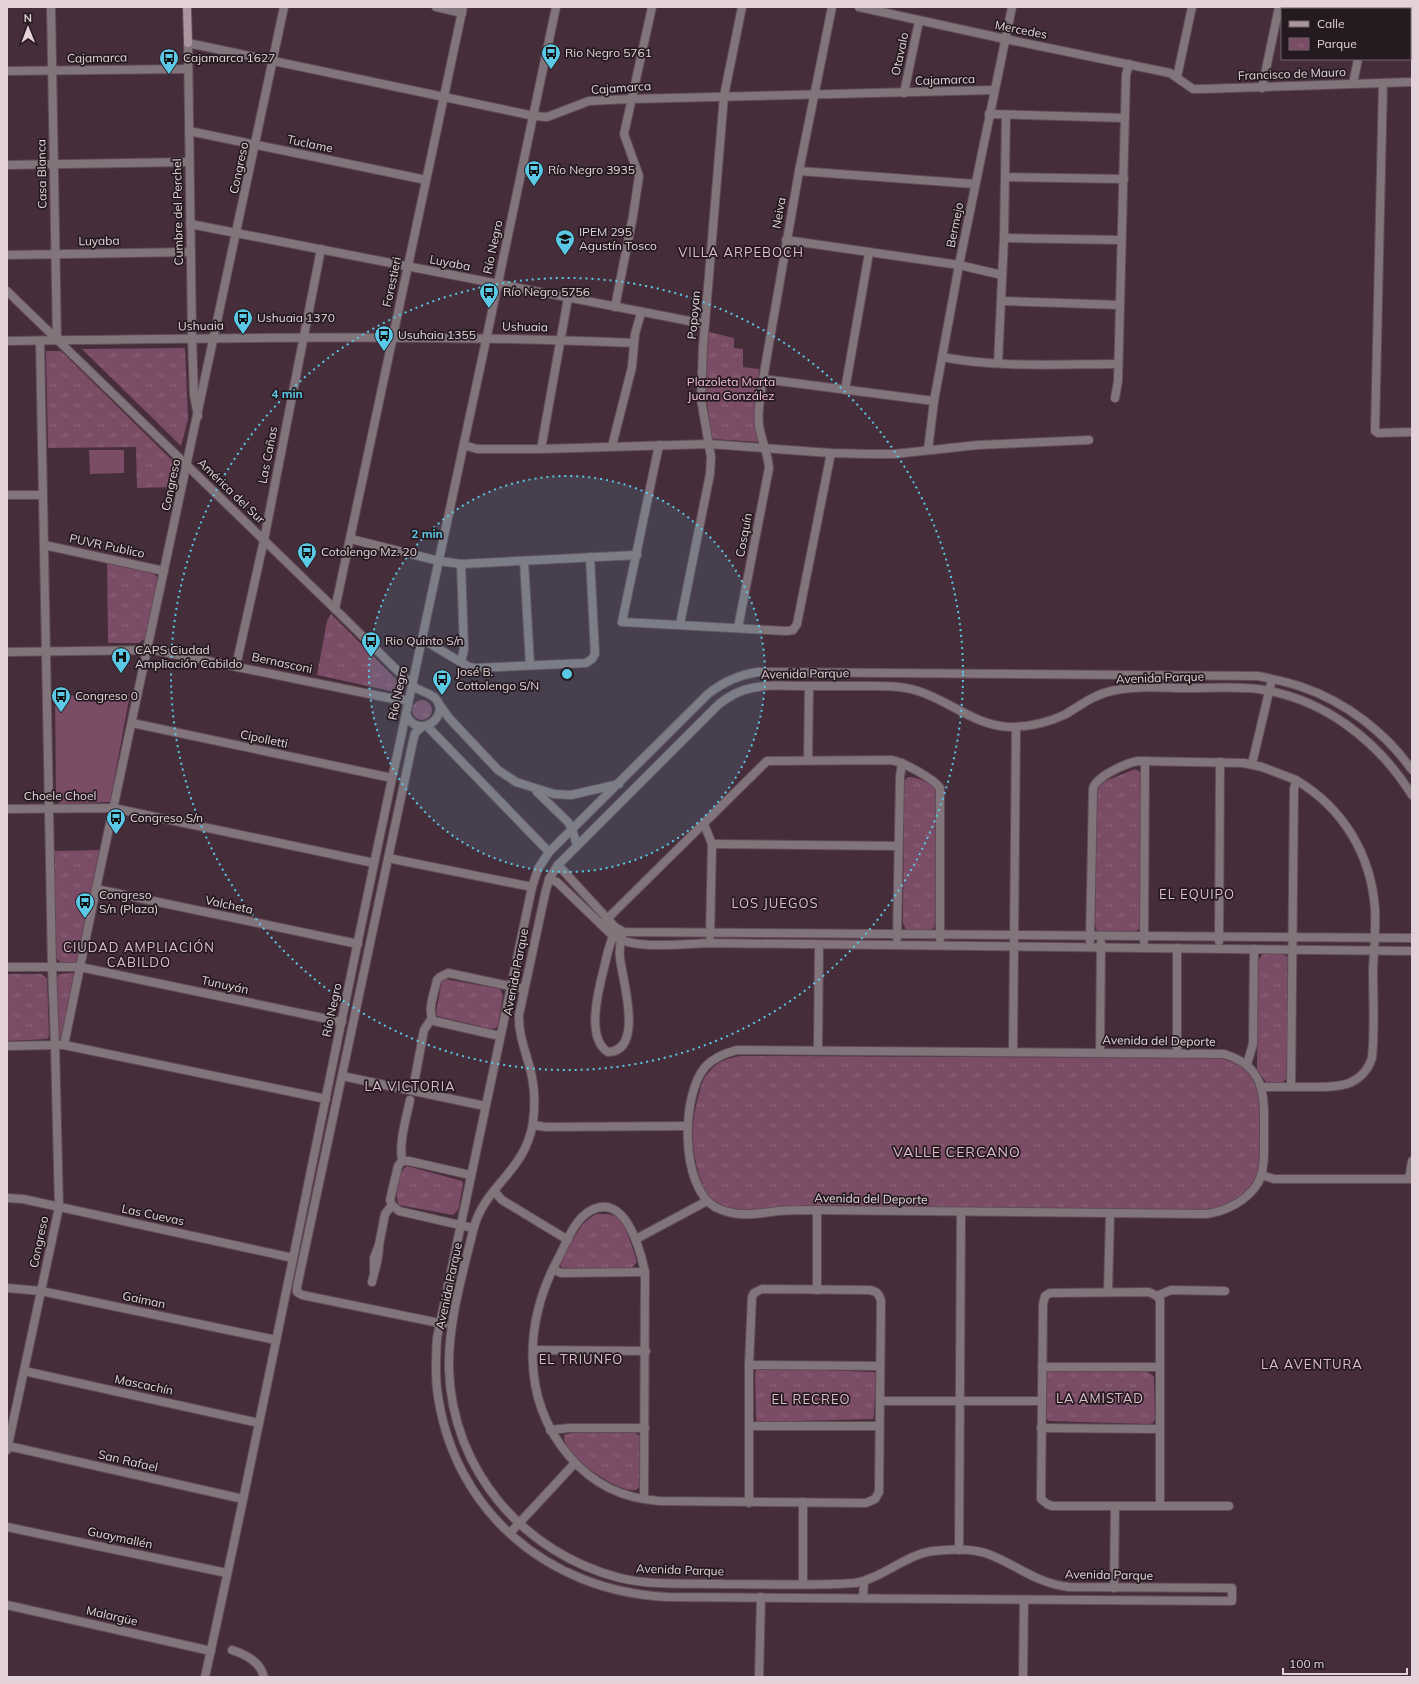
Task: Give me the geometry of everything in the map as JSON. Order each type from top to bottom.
[{"type":"main road","name":"Cumbre del Perchel","points":[[187,7],[188,43]]},
{"type":"street","name":"Casa Blanca","points":[[51,7],[57,340]]},
{"type":"street","name":"Congreso","points":[[64,1045],[113,808],[274,61],[284,7]]},
{"type":"street","points":[[436,7],[462,10]]},
{"type":"street","name":"Río Negro","points":[[205,1677],[287,1291],[408,700],[464,445],[556,7]]},
{"type":"street","points":[[615,307],[633,216],[639,176],[624,134],[652,7]]},
{"type":"street","name":"Popoyan","points":[[680,624],[710,474],[711,458],[701,399],[705,324],[724,96],[742,7]]},
{"type":"street","name":"Neiva","points":[[765,448],[759,427],[758,413],[763,379],[786,240],[832,7]]},
{"type":"street","name":"Mercedes","points":[[859,7],[919,21],[1129,64],[1170,73],[1177,76]]},
{"type":"street","name":"Bermejo","points":[[928,450],[934,401],[959,265],[1012,7]]},
{"type":"street","points":[[1177,76],[1192,7]]},
{"type":"street","points":[[1262,88],[1279,7]]},
{"type":"street","name":"Forestieri","points":[[335,609],[462,10]]},
{"type":"street","name":"Otavalo","points":[[904,93],[919,21]]},
{"type":"street","name":"Cajamarca","points":[[188,43],[534,116],[546,117],[589,101],[814,93],[904,93],[994,90]]},
{"type":"street","name":"Cumbre del Perchel","points":[[188,43],[192,338],[194,395],[198,416]]},
{"type":"street","points":[[1353,84],[1358,60]]},
{"type":"street","points":[[1115,398],[1118,381],[1126,75],[1129,64]]},
{"type":"street","name":"Cajamarca","points":[[7,71],[188,68]]},
{"type":"street","name":"Francisco de Mauro","points":[[1177,76],[1193,89],[1262,88],[1412,82]]},
{"type":"street","points":[[1383,83],[1374,425],[1375,431],[1378,432],[1412,432]]},
{"type":"street","points":[[989,114],[1125,118]]},
{"type":"street","points":[[998,363],[1004,238],[1006,115]]},
{"type":"street","name":"Tuclame","points":[[189,131],[426,180]]},
{"type":"street","points":[[7,165],[189,162]]},
{"type":"street","points":[[799,171],[975,184]]},
{"type":"street","points":[[1005,177],[1124,179]]},
{"type":"street","name":"Luyaba","points":[[190,224],[641,313],[705,324]]},
{"type":"street","points":[[1004,238],[1121,240]]},
{"type":"street","points":[[786,240],[959,265],[1002,275]]},
{"type":"street","name":"Las Cañas","points":[[236,666],[264,540],[321,249]]},
{"type":"street","name":"Luyaba","points":[[7,255],[190,252]]},
{"type":"street","points":[[845,390],[869,252]]},
{"type":"street","name":"América del Sur","points":[[7,291],[412,685],[423,693]]},
{"type":"street","points":[[541,449],[562,340],[568,298]]},
{"type":"street","points":[[1001,301],[1120,305]]},
{"type":"street","points":[[612,446],[632,367],[634,343],[641,313]]},
{"type":"street","name":"Ushuaia","points":[[7,341],[192,338],[486,338],[634,343]]},
{"type":"street","name":"Congreso","points":[[7,1448],[59,1207],[52,967],[40,341]]},
{"type":"street","points":[[942,357],[970,362],[1118,364]]},
{"type":"street","points":[[763,379],[934,401]]},
{"type":"street","points":[[464,445],[477,449],[541,449],[709,444],[831,453],[894,454],[978,445],[1089,440]]},
{"type":"street","points":[[659,445],[622,622],[787,631],[793,630],[797,624],[831,453]]},
{"type":"street","name":"Cosquín","points":[[738,628],[769,468],[768,455],[765,448]]},
{"type":"street","points":[[7,495],[43,495]]},
{"type":"street","points":[[351,539],[439,561],[461,564],[637,555]]},
{"type":"street","name":"PUVR Publico","points":[[44,545],[164,571]]},
{"type":"street","points":[[422,639],[470,667],[475,668],[586,662],[592,659],[595,654],[590,557]]},
{"type":"street","points":[[524,561],[530,665]]},
{"type":"street","points":[[461,564],[464,649],[461,662]]},
{"type":"street","name":"Bernasconi","points":[[7,652],[148,649],[394,699],[408,700]]},
{"type":"street","name":"Avenida Parque","points":[[1412,770],[1390,744],[1354,713],[1338,703],[1308,689],[1272,679],[1233,675],[1048,676],[758,672],[745,674],[720,685],[708,694],[549,852],[538,869],[532,886],[460,1224],[440,1324],[436,1357],[437,1389],[444,1425],[450,1445],[460,1468],[480,1500],[510,1534],[523,1546],[554,1566],[576,1577],[621,1592],[667,1597],[1056,1601],[1232,1601],[1232,1588],[1114,1588],[1056,1586],[1033,1577],[984,1553],[959,1550],[920,1554],[910,1558],[874,1579],[864,1582],[844,1584],[655,1582],[621,1578],[580,1564],[548,1546],[519,1523],[502,1505],[477,1472],[460,1432],[452,1401],[449,1366],[452,1326],[473,1228],[480,1210],[520,1158],[530,1139],[533,1125],[535,1106],[534,1086],[518,1022],[524,989],[549,879],[558,865],[727,698],[754,687],[892,686],[909,688],[933,697],[971,717],[996,725],[1016,727],[1042,723],[1054,719],[1099,695],[1119,689],[1245,688],[1269,691],[1302,700],[1337,718],[1356,731],[1380,754],[1402,780],[1412,795]]},
{"type":"street","points":[[1252,764],[1272,679]]},
{"type":"street","points":[[808,760],[809,686]]},
{"type":"street","points":[[408,700],[414,695],[423,693],[430,694],[438,702],[449,718],[498,770],[516,782],[554,794],[571,794],[620,783]]},
{"type":"street","points":[[406,714],[408,720],[414,725],[424,726],[434,722],[440,708],[438,702]]},
{"type":"street","name":"Cipolletti","points":[[132,724],[392,778]]},
{"type":"street","points":[[424,726],[549,852]]},
{"type":"street","name":"Río Negro","points":[[424,726],[415,733],[297,1287],[298,1292],[302,1295],[440,1324]]},
{"type":"street","points":[[1013,1052],[1016,727]]},
{"type":"street","points":[[601,925],[767,761],[891,760],[902,763],[935,782],[940,788],[940,946]]},
{"type":"street","points":[[1144,948],[1145,761]]},
{"type":"street","points":[[1090,948],[1093,785],[1098,779],[1128,764],[1145,761],[1252,764],[1262,766],[1296,780],[1318,794],[1347,825],[1362,852],[1371,883],[1375,911],[1372,1058],[1368,1068],[1357,1079],[1343,1086],[1262,1087]]},
{"type":"street","points":[[1219,948],[1220,762]]},
{"type":"street","points":[[897,946],[898,846],[900,777],[902,763]]},
{"type":"street","points":[[634,769],[644,779]]},
{"type":"street","points":[[1291,1087],[1294,789],[1296,780]]},
{"type":"street","points":[[533,788],[560,813],[572,829],[577,845]]},
{"type":"street","name":"Choele Choel","points":[[7,808],[113,808],[374,863]]},
{"type":"street","points":[[704,824],[712,844],[710,943]]},
{"type":"street","points":[[712,844],[898,846]]},
{"type":"street","points":[[388,858],[532,886]]},
{"type":"street","points":[[558,865],[608,919],[621,930],[619,955],[629,1007],[628,1025],[624,1043],[617,1050],[608,1052],[602,1047],[600,1042],[595,1013],[600,984],[613,936],[621,930],[897,935],[1412,938]]},
{"type":"street","points":[[549,879],[557,882],[613,936],[621,941],[635,944],[710,943],[1412,951]]},
{"type":"street","name":"Valcheta","points":[[96,889],[358,944]]},
{"type":"street","points":[[1100,1052],[1101,936]]},
{"type":"street","points":[[818,1050],[819,945]]},
{"type":"street","points":[[1177,948],[1177,1053]]},
{"type":"street","points":[[1247,1064],[1253,1044],[1254,949]]},
{"type":"street","name":"Tunuyán","points":[[7,967],[80,967],[342,1022]]},
{"type":"street","points":[[414,1078],[424,1030],[432,1018],[431,1011],[437,980],[444,974],[448,973],[524,989]]},
{"type":"street","points":[[432,1018],[439,1022],[500,1036]]},
{"type":"street","points":[[7,1046],[64,1045],[326,1099]]},
{"type":"street","name":"Avenida del Deporte","points":[[737,1050],[1013,1052],[1224,1054],[1239,1059],[1247,1064],[1257,1076],[1262,1087],[1264,1104],[1263,1162],[1261,1176],[1255,1186],[1242,1200],[1225,1210],[1205,1214],[817,1210],[741,1215],[723,1210],[707,1201],[702,1195],[690,1159],[687,1126],[691,1098],[700,1074],[720,1055],[737,1050]]},
{"type":"street","points":[[342,1076],[485,1106]]},
{"type":"street","points":[[410,1100],[407,1124],[400,1148],[402,1161],[398,1166],[390,1200],[392,1205],[399,1211],[473,1228]]},
{"type":"street","points":[[533,1125],[546,1127],[687,1126]]},
{"type":"street","points":[[402,1161],[409,1161],[470,1175]]},
{"type":"street","points":[[1261,1176],[1274,1179],[1409,1180],[1412,1161]]},
{"type":"street","points":[[494,1191],[502,1200],[568,1240]]},
{"type":"street","name":"Las Cuevas","points":[[7,1198],[23,1199],[293,1258]]},
{"type":"street","points":[[636,1239],[707,1201]]},
{"type":"street","points":[[372,1282],[374,1271],[379,1260],[379,1245],[385,1214],[392,1205]]},
{"type":"street","points":[[644,1499],[646,1351],[645,1272],[636,1239],[631,1228],[615,1210],[602,1207],[590,1210],[584,1215],[568,1240],[553,1269],[539,1306],[533,1350],[535,1389],[550,1430],[560,1446],[575,1463],[591,1477],[629,1497],[644,1499],[749,1502],[866,1503],[875,1499],[879,1492],[881,1301],[878,1293],[869,1290],[762,1289],[754,1293],[750,1302],[749,1502]]},
{"type":"street","points":[[816,1290],[817,1210]]},
{"type":"street","points":[[959,1550],[962,1212]]},
{"type":"street","points":[[1108,1292],[1110,1214]]},
{"type":"street","points":[[553,1269],[561,1273],[645,1272]]},
{"type":"street","name":"Gaiman","points":[[7,1288],[41,1291],[276,1340]]},
{"type":"street","points":[[1157,1296],[1171,1290],[1225,1291]]},
{"type":"street","points":[[1160,1505],[1160,1304],[1157,1296],[1150,1292],[1054,1292],[1046,1296],[1043,1304],[1040,1494],[1044,1502],[1052,1506],[1229,1506]]},
{"type":"street","points":[[440,1324],[452,1326]]},
{"type":"street","points":[[533,1350],[646,1351]]},
{"type":"street","points":[[749,1365],[880,1366]]},
{"type":"street","points":[[1042,1367],[1160,1367]]},
{"type":"street","name":"Mascachín","points":[[24,1371],[259,1423]]},
{"type":"street","points":[[880,1401],[1041,1401]]},
{"type":"street","points":[[749,1426],[879,1426]]},
{"type":"street","points":[[550,1430],[569,1428],[645,1428]]},
{"type":"street","points":[[1041,1428],[1160,1429]]},
{"type":"street","name":"San Rafael","points":[[7,1448],[243,1499]]},
{"type":"street","points":[[510,1534],[575,1463]]},
{"type":"street","points":[[803,1502],[803,1584]]},
{"type":"street","points":[[1114,1588],[1115,1506]]},
{"type":"street","name":"Guaymallén","points":[[7,1527],[227,1573]]},
{"type":"street","points":[[863,1598],[864,1582]]},
{"type":"street","points":[[1056,1586],[1056,1601]]},
{"type":"street","points":[[759,1677],[761,1597]]},
{"type":"street","points":[[1023,1677],[1024,1600]]},
{"type":"street","name":"Malargüe","points":[[7,1605],[211,1651]]},
{"type":"street","points":[[232,1650],[245,1654],[255,1662],[264,1677]]},
{"type":"green space","name":"Plazoleta Marta Juana González","points":[[709,332],[734,338],[734,348],[743,349],[743,367],[759,369],[754,415],[760,442],[712,439],[705,388]]},
{"type":"green space","points":[[185,348],[188,419],[181,446],[82,349]]},
{"type":"green space","points":[[46,351],[61,351],[178,466],[173,487],[137,488],[136,447],[48,448]]},
{"type":"green space","points":[[89,450],[124,450],[124,473],[90,474]]},
{"type":"green space","points":[[107,563],[153,573],[158,578],[146,638],[139,643],[108,643]]},
{"type":"green space","points":[[331,614],[400,683],[403,688],[403,692],[400,693],[317,675],[327,621]]},
{"type":"green space","points":[[130,694],[110,802],[60,804],[56,799],[55,696]]},
{"type":"green space","points":[[418,700],[426,700],[432,706],[432,714],[426,720],[418,720],[412,714],[412,706]]},
{"type":"green space","points":[[1135,769],[1140,772],[1141,776],[1140,928],[1134,933],[1100,933],[1097,931],[1095,925],[1098,784]]},
{"type":"green space","points":[[908,777],[924,781],[932,786],[937,792],[935,922],[934,928],[930,930],[906,930],[903,923],[904,781]]},
{"type":"green space","points":[[101,850],[78,961],[74,964],[62,964],[56,958],[54,851]]},
{"type":"green space","points":[[1263,954],[1282,954],[1288,958],[1290,962],[1287,1078],[1283,1082],[1277,1083],[1266,1082],[1257,1069],[1258,960]]},
{"type":"green space","points":[[73,973],[77,977],[64,1038],[58,1038],[57,977],[59,974]]},
{"type":"green space","points":[[7,974],[41,974],[47,978],[49,1036],[47,1039],[7,1041]]},
{"type":"green space","points":[[445,979],[500,989],[503,995],[498,1025],[496,1028],[491,1029],[437,1016],[436,1012],[442,981]]},
{"type":"green space","points":[[741,1056],[1218,1058],[1241,1066],[1246,1070],[1257,1089],[1259,1098],[1260,1170],[1247,1191],[1235,1200],[1213,1211],[749,1213],[731,1209],[710,1198],[704,1190],[693,1147],[694,1116],[701,1085],[705,1077],[712,1068],[719,1063],[727,1059]]},
{"type":"green space","points":[[407,1166],[462,1181],[463,1184],[458,1210],[453,1215],[399,1205],[397,1190],[399,1178]]},
{"type":"green space","points":[[597,1214],[611,1215],[620,1220],[629,1237],[637,1262],[632,1268],[562,1268],[560,1264],[575,1236],[590,1218]]},
{"type":"green space","points":[[761,1368],[874,1372],[876,1375],[873,1419],[760,1422],[756,1420],[755,1375],[756,1370]]},
{"type":"green space","points":[[1047,1372],[1147,1372],[1154,1377],[1155,1419],[1153,1423],[1149,1424],[1048,1421],[1046,1417],[1046,1375]]},
{"type":"green space","points":[[632,1432],[641,1438],[639,1487],[636,1490],[627,1489],[604,1479],[580,1462],[565,1443],[564,1435],[572,1433]]},
{"type":"place","name":"Rio Negro 5761","points":[[551,70]]},
{"type":"place","name":"Cajamarca 1627","points":[[169,75]]},
{"type":"place","name":"Río Negro 3935","points":[[534,187]]},
{"type":"place","name":"IPEM 295 Agustín Tosco","points":[[565,256]]},
{"type":"place","name":"Río Negro 5756","points":[[489,309]]},
{"type":"place","name":"Ushuaia 1370","points":[[243,335]]},
{"type":"place","name":"Usuhaia 1355","points":[[384,352]]},
{"type":"place","name":"Cotolengo Mz. 20","points":[[307,569]]},
{"type":"place","name":"Rio Quinto S/n","points":[[371,658]]},
{"type":"place","name":"CAPS Ciudad Ampliación Cabildo","points":[[121,674]]},
{"type":"place","name":"José B. Cottolengo S/N","points":[[442,696]]},
{"type":"place","name":"Congreso 0","points":[[61,713]]},
{"type":"place","name":"Congreso S/n","points":[[116,835]]},
{"type":"place","name":"Congreso S/n (Plaza)","points":[[85,919]]},
{"type":"district","name":"VILLA ARPEBOCH","points":[[741,252]]},
{"type":"district","name":"EL EQUIPO","points":[[1197,894]]},
{"type":"district","name":"LOS JUEGOS","points":[[775,903]]},
{"type":"district","name":"CIUDAD AMPLIACIÓN CABILDO","points":[[139,954]]},
{"type":"district","name":"LA VICTORIA","points":[[410,1086]]},
{"type":"district","name":"VALLE CERCANO","points":[[957,1152]]},
{"type":"district","name":"EL TRIUNFO","points":[[581,1359]]},
{"type":"district","name":"LA AVENTURA","points":[[1312,1364]]},
{"type":"district","name":"LA AMISTAD","points":[[1100,1398]]},
{"type":"district","name":"EL RECREO","points":[[811,1399]]}]
